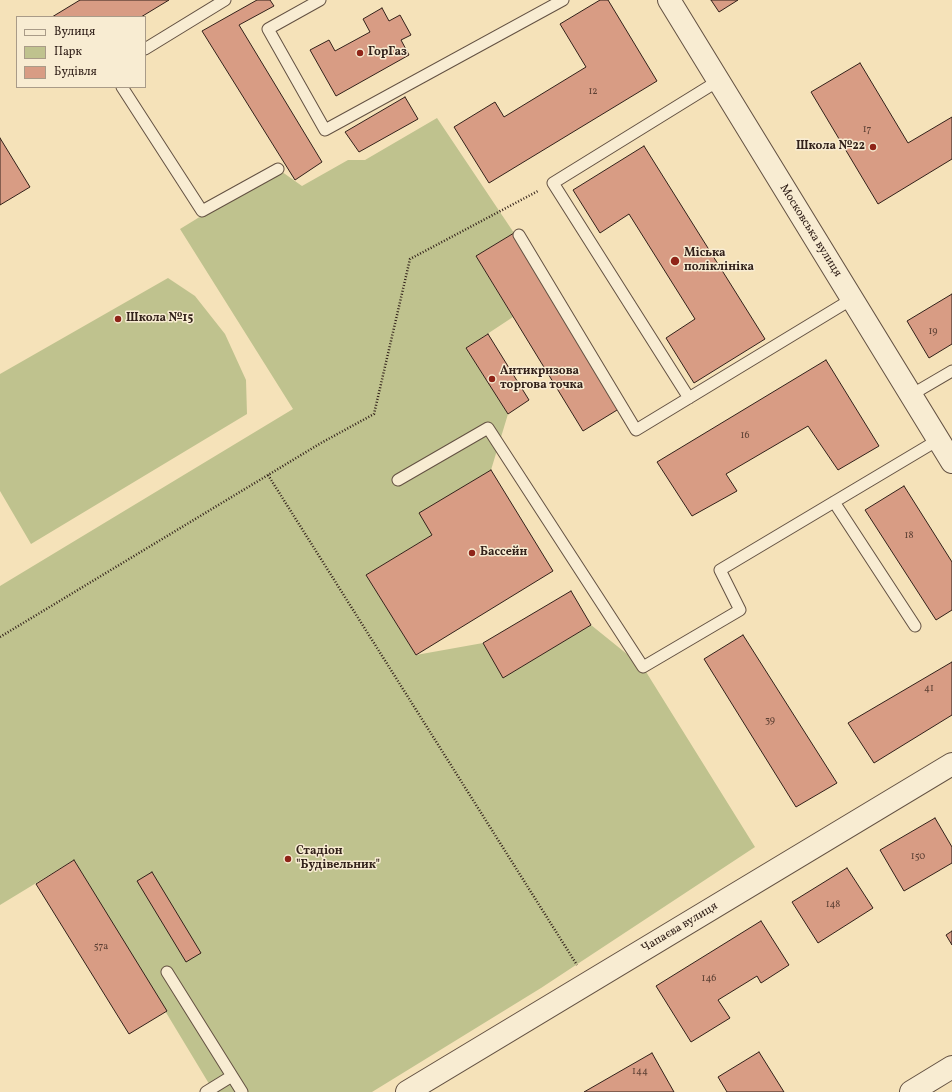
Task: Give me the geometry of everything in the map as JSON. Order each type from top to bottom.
[{"type":"street","name":"Московська вулиця","points":[[669,0],[952,462]]},
{"type":"street","name":"Чапаєва вулиця","points":[[407,1092],[952,764]]},
{"type":"street","points":[[911,1092],[952,1066]]},
{"type":"lane","points":[[146,48],[224,0]]},
{"type":"lane","points":[[320,0],[268,29],[325,130],[563,0]]},
{"type":"lane","points":[[539,0],[545,10]]},
{"type":"lane","points":[[689,398],[553,183],[718,81]]},
{"type":"lane","points":[[123,88],[202,212],[278,169]]},
{"type":"lane","points":[[519,235],[636,430],[852,299]]},
{"type":"lane","points":[[911,395],[952,370]]},
{"type":"lane","points":[[398,480],[488,428],[642,667],[740,610],[720,570],[938,440]]},
{"type":"lane","points":[[834,502],[915,626]]},
{"type":"lane","points":[[168,972],[242,1092]]},
{"type":"lane","points":[[206,1092],[232,1076]]},
{"type":"path","points":[[0,637],[321,443],[374,414],[410,259],[553,183]]},
{"type":"path","points":[[268,475],[588,983]]},
{"type":"green space","points":[[437,118],[514,233],[476,256],[513,317],[466,348],[508,414],[491,470],[420,513],[432,535],[366,575],[416,655],[483,643],[503,678],[591,625],[643,667],[755,847],[541,988],[372,1092],[214,1092],[74,860],[0,905],[0,586],[293,409],[180,229],[278,169],[302,186],[348,160],[365,160]]},
{"type":"green space","points":[[168,278],[195,296],[225,334],[246,380],[247,414],[31,544],[0,491],[0,374]]},
{"type":"building","points":[[80,0],[169,0],[143,16],[54,16]]},
{"type":"building","points":[[257,0],[270,0],[274,6],[239,25],[322,162],[295,180],[202,31]]},
{"type":"building","points":[[600,0],[608,0],[657,81],[489,183],[454,127],[495,102],[504,117],[586,67],[560,24]]},
{"type":"building","points":[[711,0],[738,0],[719,12]]},
{"type":"building","name":"ГорГаз","points":[[382,8],[389,21],[400,15],[411,35],[401,40],[409,55],[336,96],[310,50],[329,40],[335,51],[370,32],[363,19]]},
{"type":"building","points":[[860,63],[908,143],[952,117],[952,159],[878,204],[811,92]]},
{"type":"building","points":[[405,97],[418,119],[359,152],[345,132]]},
{"type":"building","points":[[0,138],[30,187],[0,205]]},
{"type":"building","name":"Міська поліклініка","points":[[644,146],[765,339],[694,383],[666,338],[695,319],[629,214],[600,233],[573,190]]},
{"type":"building","points":[[514,233],[622,407],[583,431],[476,256]]},
{"type":"building","points":[[952,294],[952,344],[929,358],[907,321]]},
{"type":"building","points":[[488,334],[529,400],[508,414],[466,348]]},
{"type":"building","points":[[826,360],[879,446],[838,470],[808,426],[726,474],[737,491],[692,516],[657,462]]},
{"type":"building","name":"Бассейн","points":[[491,470],[553,571],[416,655],[366,575],[432,535],[419,513]]},
{"type":"building","points":[[904,486],[952,562],[952,610],[936,620],[865,510]]},
{"type":"building","points":[[571,591],[591,625],[503,678],[483,643]]},
{"type":"building","points":[[743,635],[837,783],[796,807],[704,659]]},
{"type":"building","points":[[952,662],[952,715],[874,763],[848,723]]},
{"type":"building","points":[[935,818],[952,847],[952,863],[904,891],[880,850]]},
{"type":"building","points":[[74,860],[167,1011],[129,1034],[36,884]]},
{"type":"building","points":[[847,868],[873,908],[818,943],[792,902]]},
{"type":"building","points":[[152,872],[201,953],[186,962],[137,881]]},
{"type":"building","points":[[761,921],[789,965],[761,983],[757,976],[718,1000],[730,1018],[691,1042],[656,986]]},
{"type":"building","points":[[952,931],[952,945],[946,935]]},
{"type":"building","points":[[759,1052],[784,1092],[727,1092],[718,1077]]},
{"type":"building","points":[[652,1053],[674,1092],[584,1092]]},
{"type":"place","name":"ГорГаз","points":[[360,53]]},
{"type":"place","name":"Школа №22","points":[[873,147]]},
{"type":"place","name":"Міська поліклініка","points":[[675,261]]},
{"type":"place","name":"Школа №15","points":[[118,319]]},
{"type":"place","name":"Антикризова торгова точка","points":[[492,379]]},
{"type":"place","name":"Бассейн","points":[[472,553]]},
{"type":"place","name":"Стадіон \"Будівельник\"","points":[[288,859]]}]
